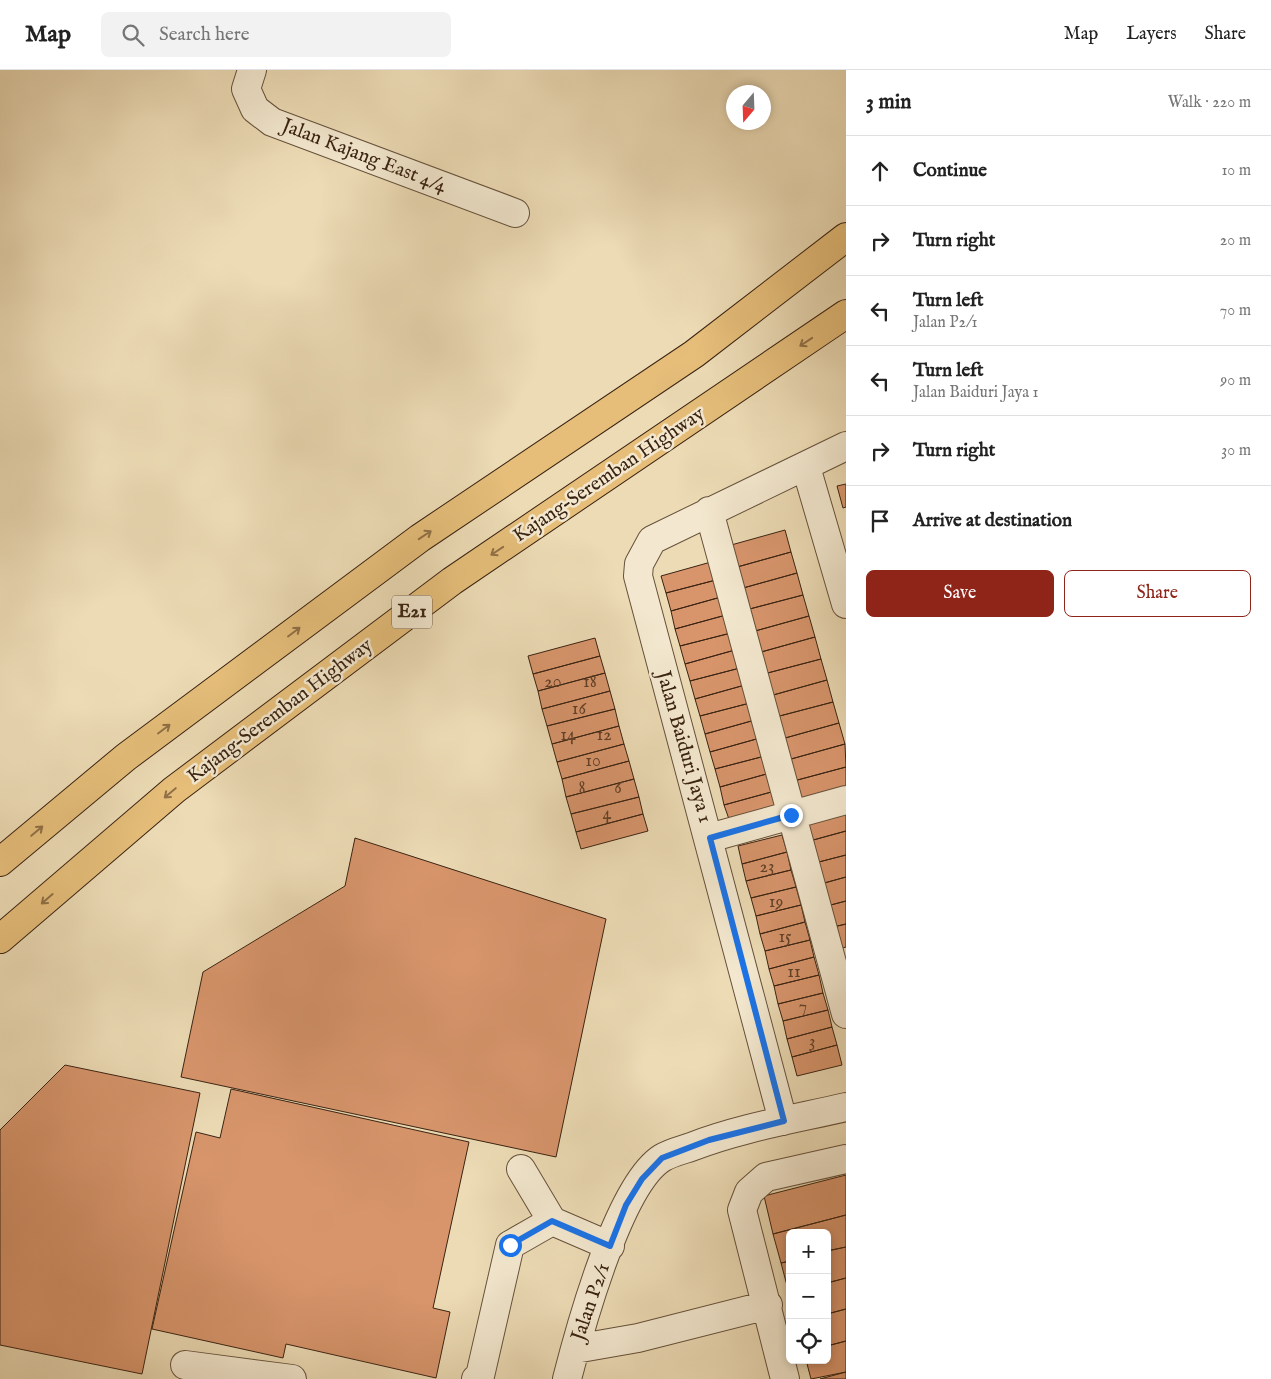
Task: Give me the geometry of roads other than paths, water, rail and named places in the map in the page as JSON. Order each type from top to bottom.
[{"type":"highway","name":"E21","points":[[0,862],[126,757],[420,538],[694,354],[846,236]]},
{"type":"highway","name":"Kajang–Seremban Highway","points":[[0,939],[174,790],[452,582],[846,314]]},
{"type":"street","name":"Jalan Kajang East 4/4","points":[[252,70],[246,89],[255,109],[272,122],[514,213]]},
{"type":"street","name":"Jalan Baiduri Jaya 1","points":[[784,1121],[710,838],[648,620],[638,576],[639,564],[652,540],[708,511],[806,467],[846,446]]},
{"type":"street","points":[[806,467],[846,604]]},
{"type":"street","points":[[708,511],[846,1014]]},
{"type":"street","points":[[710,838],[846,800]]},
{"type":"street","name":"Jalan P2/1","points":[[567,1379],[589,1301],[626,1205],[642,1179],[662,1158],[709,1140],[846,1107]]},
{"type":"street","points":[[785,1379],[768,1306],[742,1210],[749,1192],[766,1177],[846,1159]]},
{"type":"street","points":[[521,1168],[552,1221],[610,1246]]},
{"type":"street","points":[[476,1379],[480,1376],[510,1245],[552,1221]]},
{"type":"street","points":[[575,1349],[638,1338],[768,1306]]},
{"type":"street","points":[[184,1365],[292,1379]]}]
